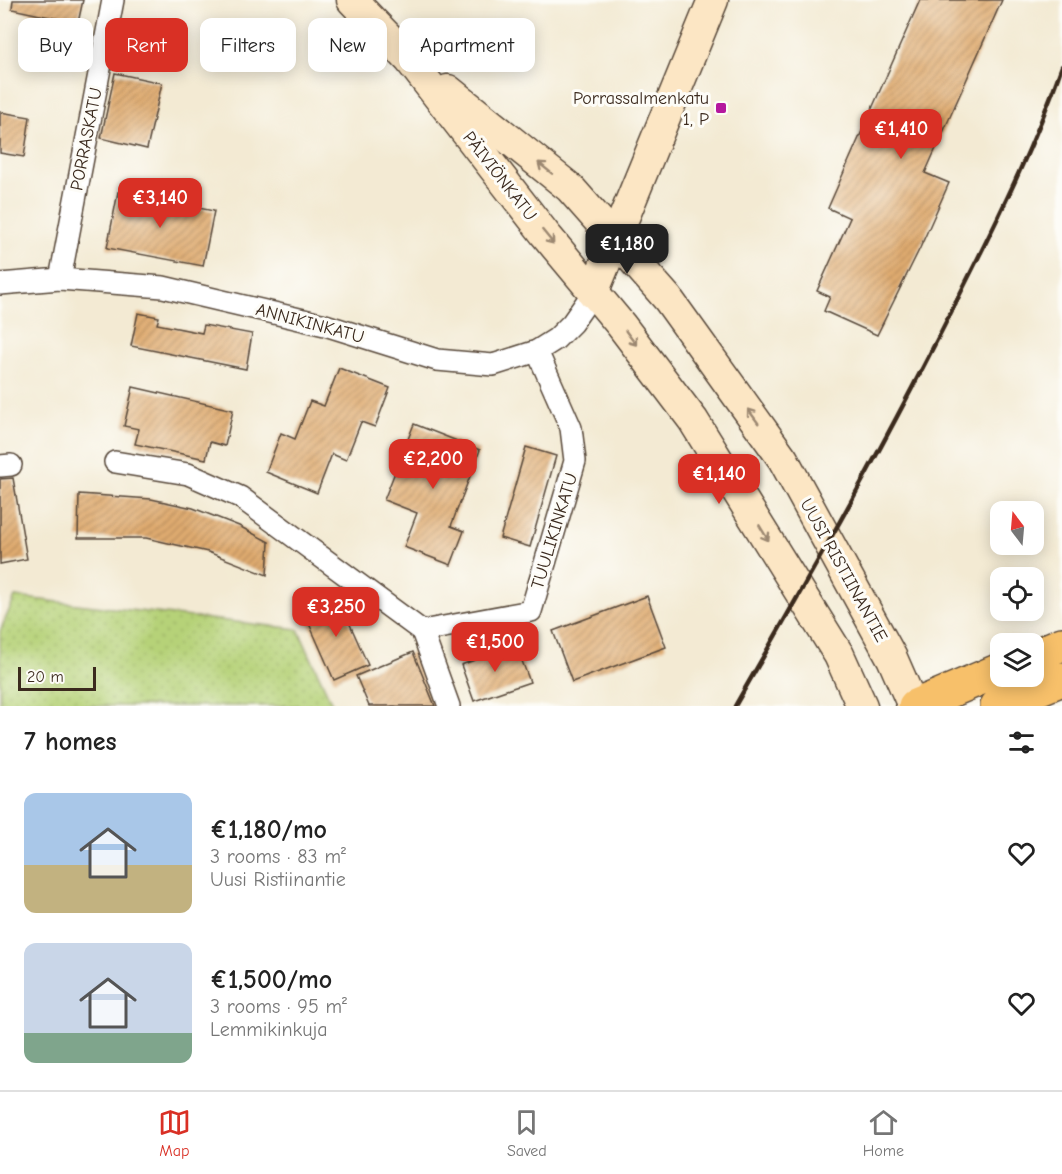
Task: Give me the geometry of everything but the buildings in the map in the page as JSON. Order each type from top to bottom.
[{"type":"highway","points":[[1044,652],[1062,644]]},
{"type":"highway","points":[[914,706],[990,674]]},
{"type":"highway","points":[[997,706],[1062,679]]},
{"type":"main road","name":"PÄIVIÖNKATU","points":[[352,0],[399,49]]},
{"type":"main road","points":[[713,0],[593,293],[621,325],[693,420],[839,655],[862,706]]},
{"type":"main road","name":"PÄIVIÖNKATU","points":[[419,72],[593,293]]},
{"type":"main road","name":"PÄIVIÖNKATU","points":[[425,72],[570,188],[616,238]]},
{"type":"main road","name":"UUSI RISTIINANTIE","points":[[616,238],[669,299],[783,459],[892,658],[914,706]]},
{"type":"street","name":"PORRASKATU","points":[[60,279],[113,0]]},
{"type":"street","name":"ANNIKINKATU","points":[[0,284],[60,279],[163,286],[325,325],[436,360],[493,365],[537,351],[556,339],[572,323],[593,293]]},
{"type":"street","name":"TUULIKINKATU","points":[[422,630],[531,611],[575,461],[571,428],[537,351]]},
{"type":"street","points":[[115,462],[188,474],[240,497],[422,630],[449,706]]},
{"type":"green space","points":[[15,597],[298,629],[333,706],[0,706],[0,631]]},
{"type":"railway","points":[[735,706],[908,396],[1016,180],[1062,66]]},
{"type":"place","name":"Porrassalmenkatu 1, P","points":[[721,108]]}]
